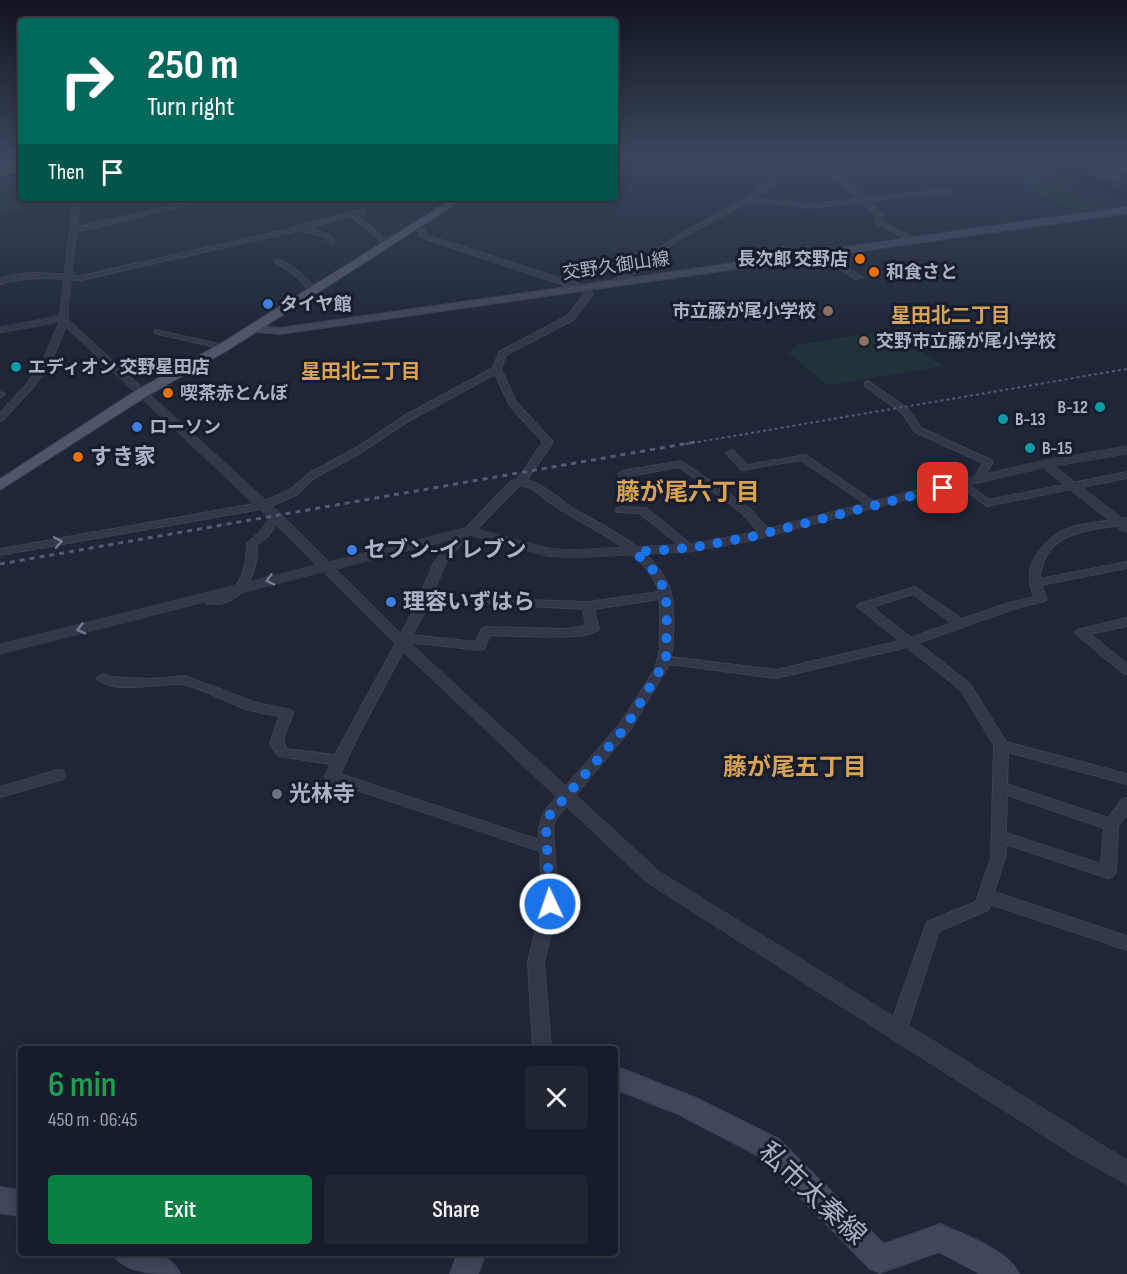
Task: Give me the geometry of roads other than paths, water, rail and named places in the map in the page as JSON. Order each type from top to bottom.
[{"type":"main road","points":[[0,486],[142,393],[225,347],[431,216]]},
{"type":"main road","name":"交野久御山線","points":[[253,329],[280,332],[1080,216]]},
{"type":"main road","name":"私市太秦線","points":[[618,1078],[687,1106],[770,1148],[880,1259],[940,1238],[988,1262],[1005,1274]]},
{"type":"main road","points":[[0,1200],[18,1203]]},
{"type":"main road","points":[[133,1256],[166,1274]]},
{"type":"main road","points":[[464,1274],[471,1256]]},
{"type":"street","points":[[0,418],[31,385],[48,359],[64,320],[75,216]]},
{"type":"street","points":[[73,229],[134,216]]},
{"type":"street","points":[[0,282],[10,278],[61,275],[68,279],[88,276],[343,216]]},
{"type":"street","points":[[355,216],[388,244]]},
{"type":"street","points":[[615,283],[677,238],[717,216]]},
{"type":"street","points":[[879,216],[878,222],[913,240]]},
{"type":"street","points":[[0,552],[270,512],[311,476],[358,450],[407,418],[497,369],[502,354],[570,318],[589,294],[582,288],[422,236],[423,231],[415,227]]},
{"type":"street","points":[[300,228],[328,236],[332,243]]},
{"type":"street","points":[[819,254],[858,277]]},
{"type":"street","points":[[278,261],[299,274],[315,290]]},
{"type":"street","points":[[0,330],[64,320]]},
{"type":"street","points":[[64,320],[270,512],[653,877],[897,1032],[1127,1173]]},
{"type":"street","points":[[158,332],[225,347]]},
{"type":"street","points":[[497,369],[513,404],[548,442],[520,482]]},
{"type":"street","points":[[868,384],[905,411],[918,430],[988,462],[979,478]]},
{"type":"street","points":[[0,649],[466,532],[547,552],[568,554],[690,548],[766,533],[979,478],[1127,450]]},
{"type":"street","points":[[731,453],[745,468],[803,457],[874,505]]},
{"type":"street","points":[[633,486],[623,474],[681,464],[745,510],[766,533]]},
{"type":"street","points":[[1045,464],[1124,524]]},
{"type":"street","points":[[961,484],[987,502],[1127,475]]},
{"type":"street","points":[[543,1046],[536,962],[550,904],[546,827],[549,816],[625,728],[666,660],[667,606],[655,572],[635,552],[554,501],[546,492],[520,482],[515,483],[466,532],[440,562],[404,640],[332,776],[547,848]]},
{"type":"street","points":[[621,510],[642,510],[690,548]]},
{"type":"street","points":[[154,614],[230,596],[248,575],[253,557],[252,544],[265,533],[270,512]]},
{"type":"street","points":[[666,660],[777,674],[908,643],[1012,605],[1041,599],[1033,575],[1036,563],[1063,533],[1124,524]]},
{"type":"street","points":[[1035,584],[1127,565]]},
{"type":"street","points":[[897,1032],[933,927],[982,906],[986,896],[998,858],[1000,745],[966,687],[863,606],[915,590],[961,624]]},
{"type":"street","points":[[494,602],[588,606],[665,595]]},
{"type":"street","points":[[404,640],[480,646],[486,631],[566,633],[593,629],[588,606]]},
{"type":"street","points":[[1127,622],[1081,633],[1127,670]]},
{"type":"street","points":[[103,678],[108,681],[152,683],[185,680],[250,706],[286,713],[275,741],[277,749],[283,753],[339,760]]},
{"type":"street","points":[[1000,745],[1127,779]]},
{"type":"street","points":[[0,792],[58,775]]},
{"type":"street","points":[[1000,787],[1111,825]]},
{"type":"street","points":[[999,836],[1107,872],[1111,825],[1127,803]]},
{"type":"street","points":[[986,896],[1127,944]]},
{"type":"railway","points":[[686,444],[1127,369]]},
{"type":"railway","points":[[0,564],[695,442]]},
{"type":"place","name":"長次郎 交野店","points":[[860,259]]},
{"type":"place","name":"和食さと","points":[[874,272]]},
{"type":"place","name":"タイヤ館","points":[[268,304]]},
{"type":"place","name":"市立藤が尾小学校","points":[[828,311]]},
{"type":"place","name":"交野市立藤が尾小学校","points":[[864,341]]},
{"type":"place","name":"エディオン 交野星田店","points":[[16,367]]},
{"type":"place","name":"喫茶赤とんぼ","points":[[168,393]]},
{"type":"place","name":"B-12","points":[[1100,407]]},
{"type":"place","name":"B-13","points":[[1003,419]]},
{"type":"place","name":"ローソン","points":[[137,427]]},
{"type":"place","name":"B-15","points":[[1030,448]]},
{"type":"place","name":"すき家","points":[[78,457]]},
{"type":"place","name":"セブン-イレブン","points":[[352,550]]},
{"type":"place","name":"理容いずはら","points":[[391,602]]},
{"type":"place","name":"光林寺","points":[[277,794]]},
{"type":"district","name":"星田北二丁目","points":[[951,316]]},
{"type":"district","name":"星田北三丁目","points":[[361,372]]},
{"type":"district","name":"藤が尾六丁目","points":[[688,492]]},
{"type":"district","name":"藤が尾五丁目","points":[[795,767]]}]
